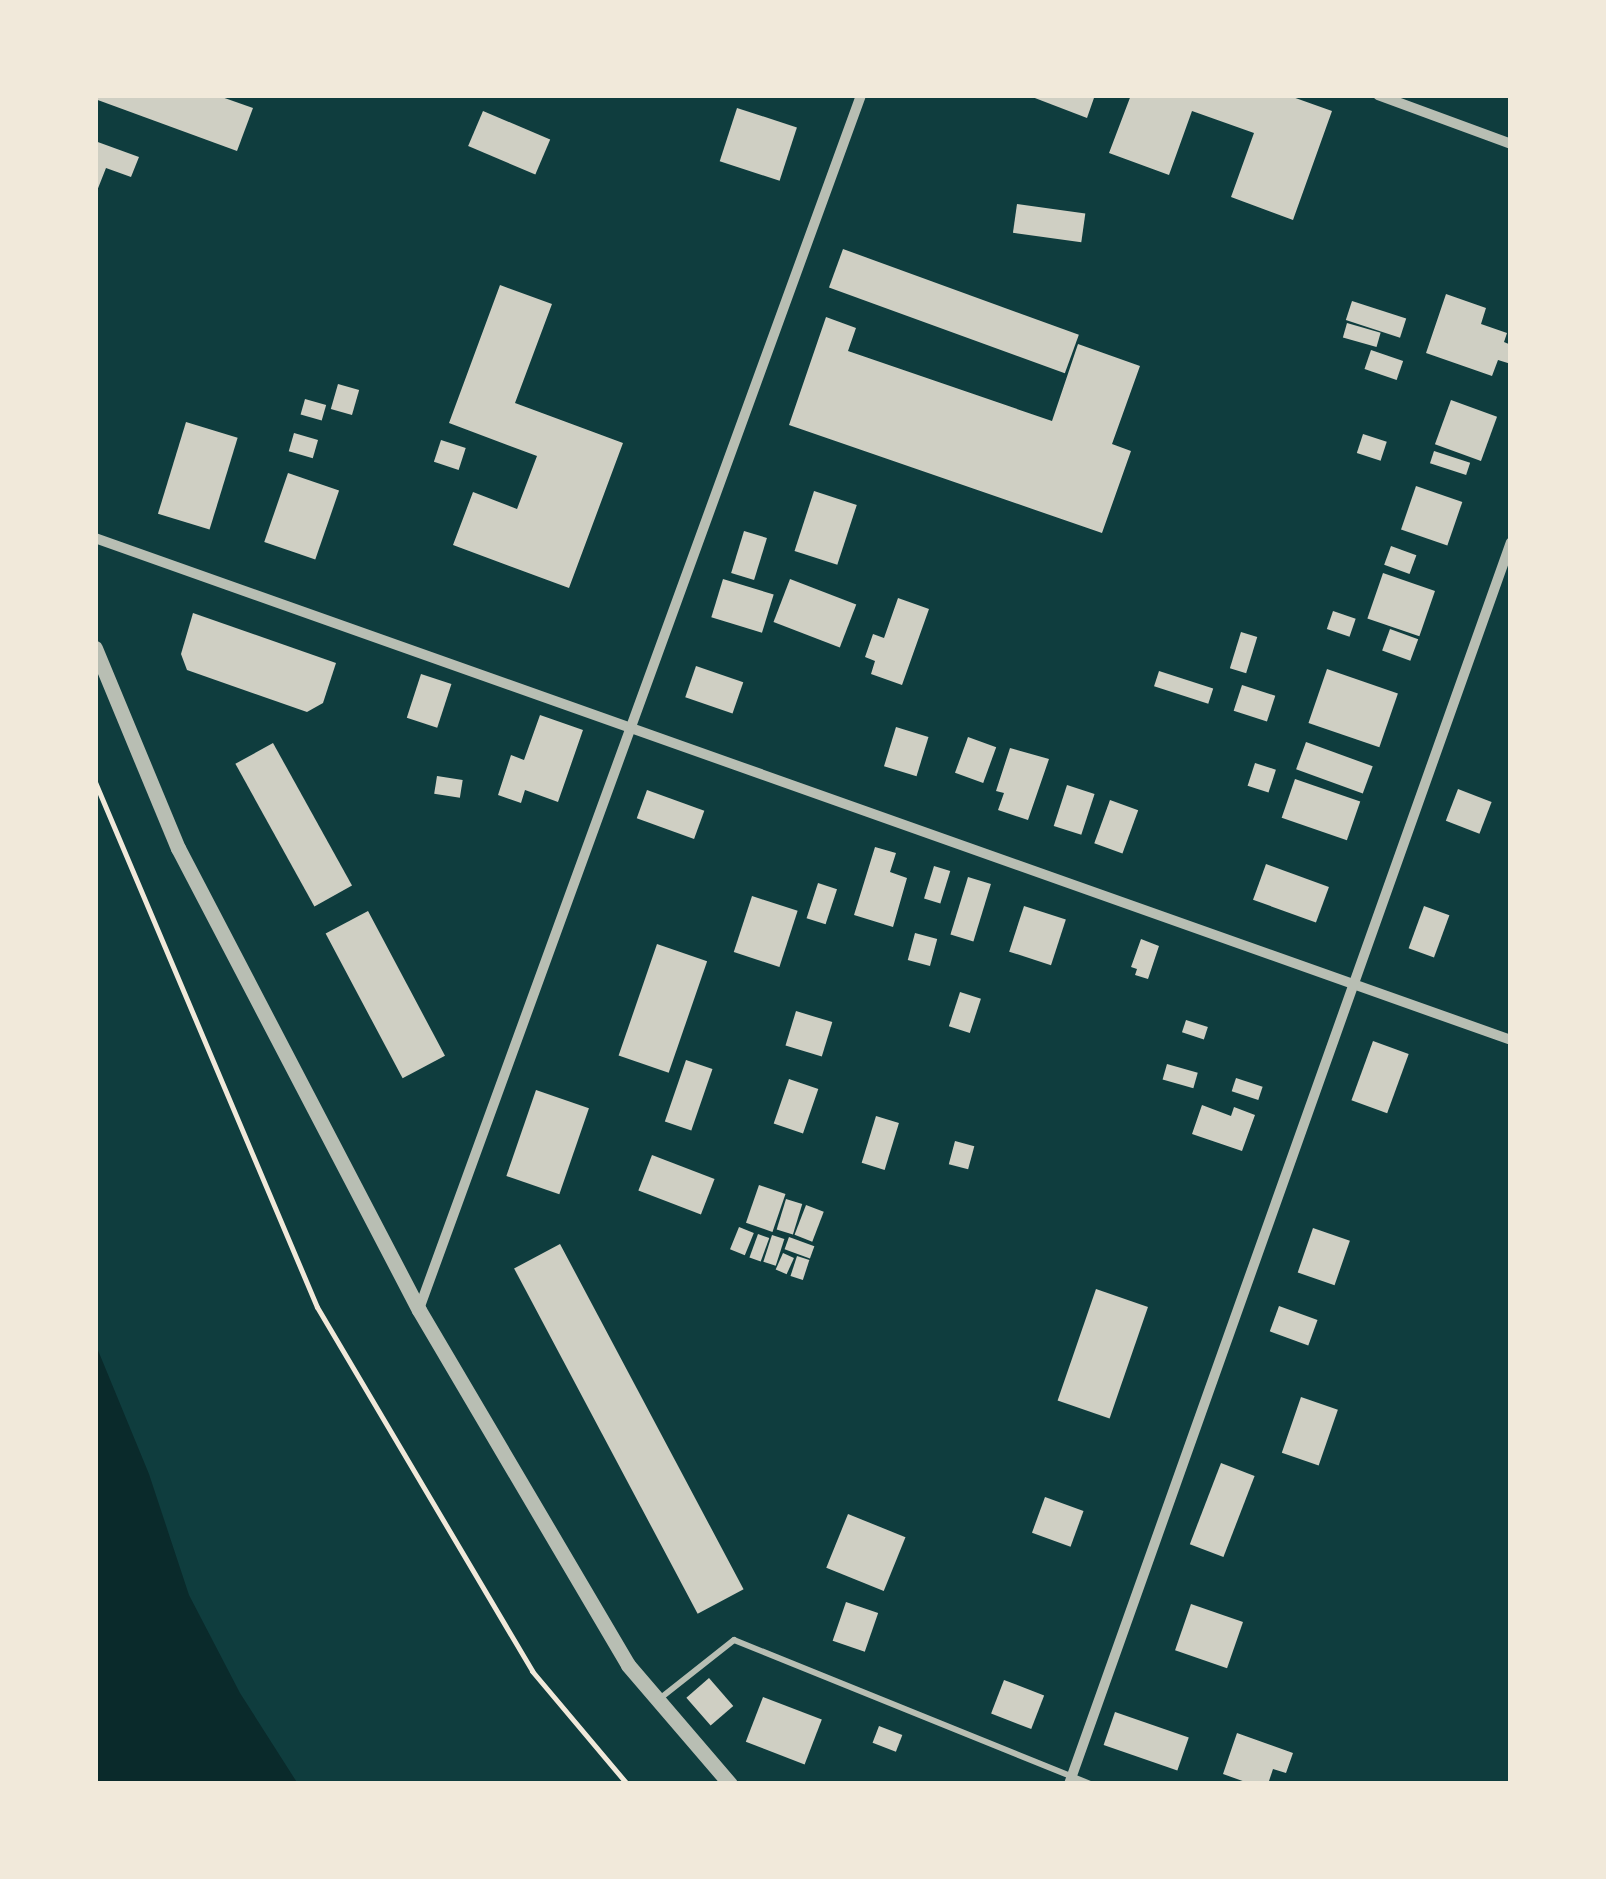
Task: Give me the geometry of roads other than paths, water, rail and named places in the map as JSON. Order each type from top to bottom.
[{"type":"street","points":[[419,1310],[861,95]]},
{"type":"street","points":[[1378,95],[1511,144]]},
{"type":"street","points":[[95,538],[1511,1040]]},
{"type":"street","points":[[1070,1780],[1511,542]]},
{"type":"street","points":[[95,648],[178,848],[419,1310],[628,1665],[730,1784]]},
{"type":"lane","points":[[658,1700],[734,1640],[1070,1780],[1092,1784]]},
{"type":"water","points":[[95,1343],[149,1474],[189,1595],[240,1693],[298,1784],[95,1784]]}]
